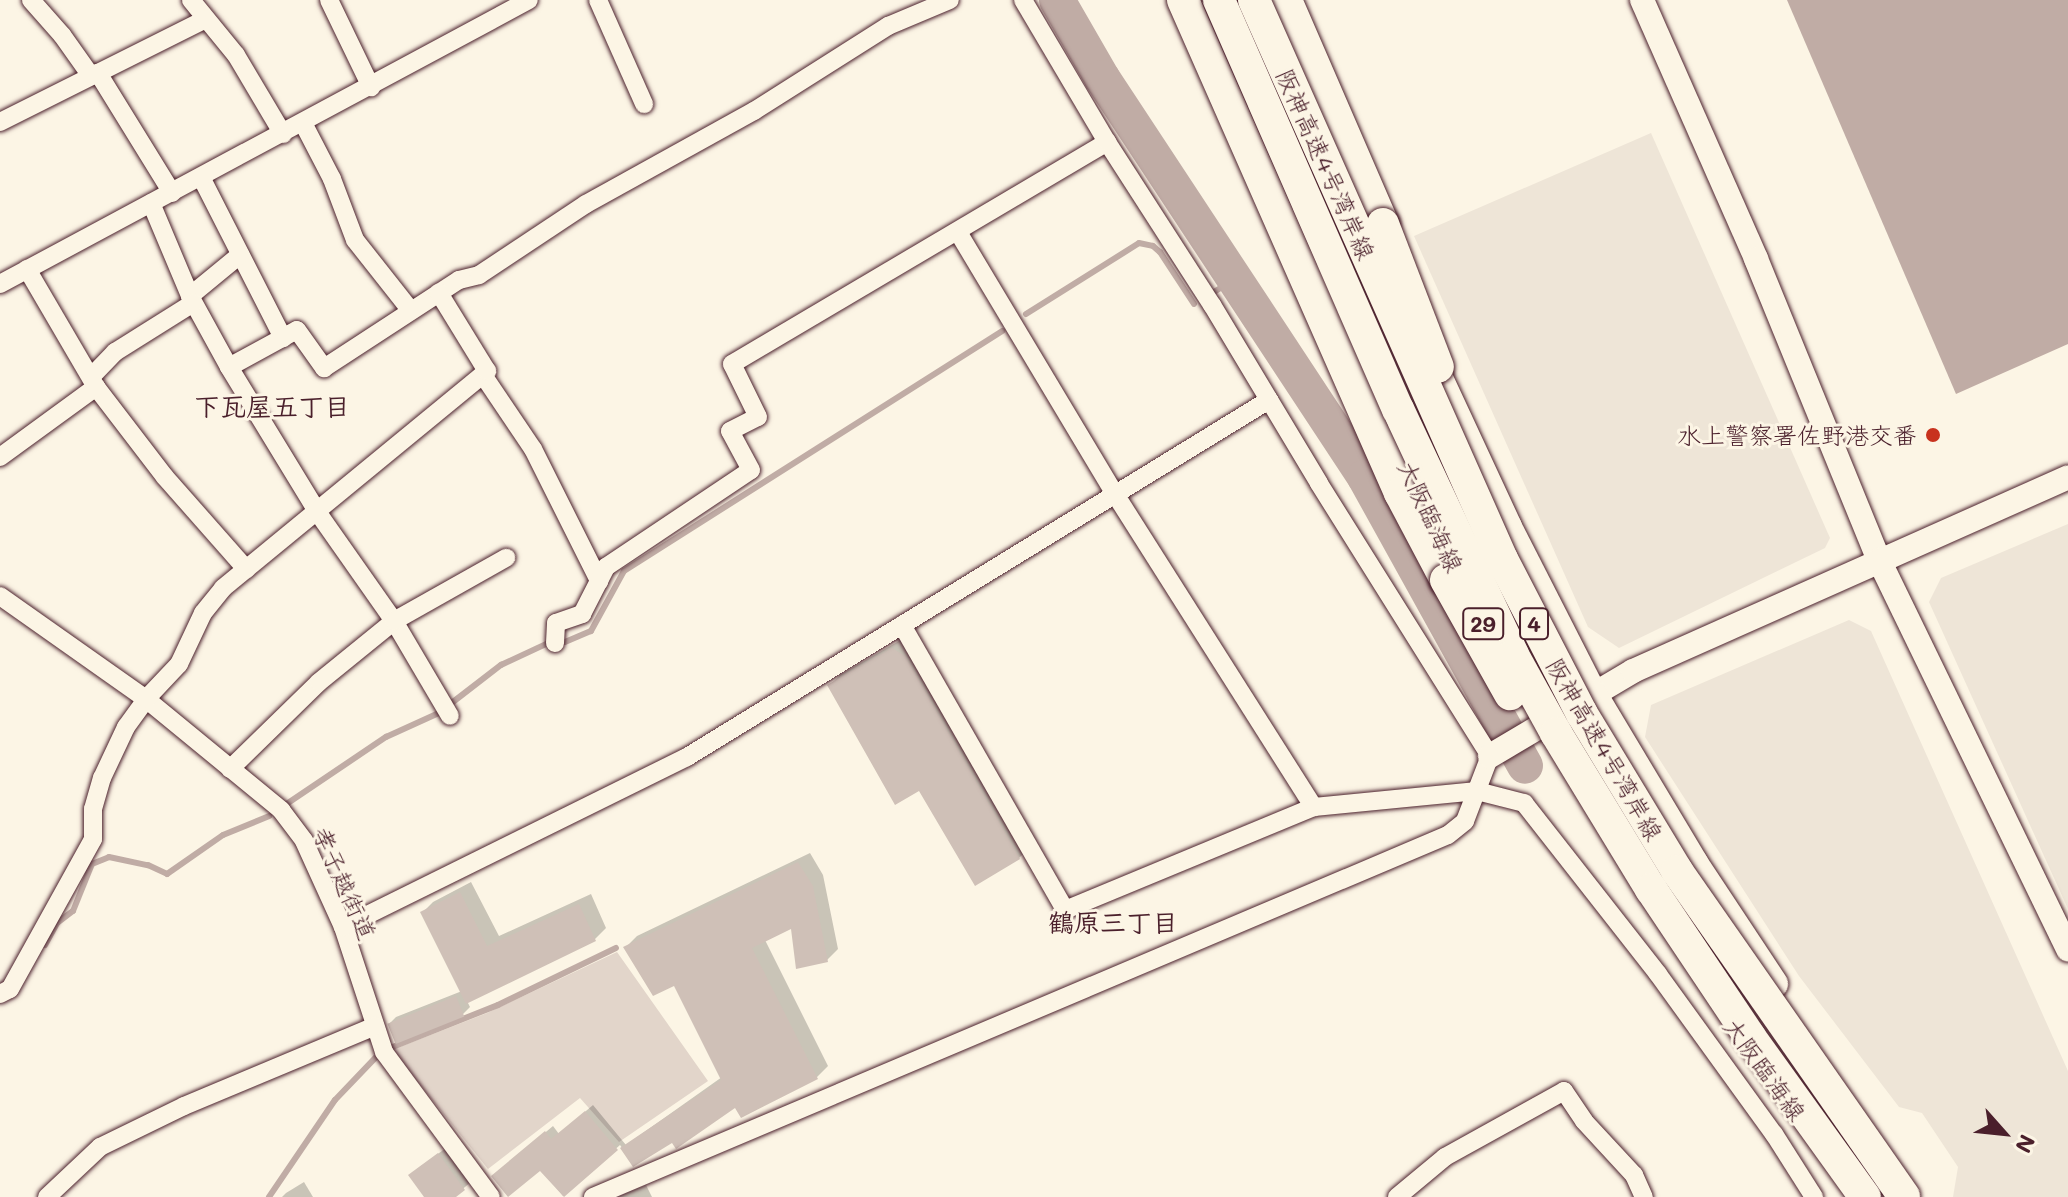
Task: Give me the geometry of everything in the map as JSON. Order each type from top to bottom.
[{"type":"highway","points":[[1183,0],[1400,493],[1446,580],[1513,699],[1580,806],[1750,1037]]},
{"type":"highway","name":"阪神高速4号湾岸線","points":[[1219,0],[1417,450],[1513,655],[1603,813],[1750,1037],[1865,1197]]},
{"type":"highway","name":"阪神高速4号湾岸線","points":[[1254,0],[1502,559],[1582,714],[1677,871],[1904,1197]]},
{"type":"highway","points":[[1286,0],[1383,224],[1473,460],[1525,577],[1677,871]]},
{"type":"main road","name":"大阪臨海線","points":[[1199,0],[1437,532],[1539,725],[1643,903],[1857,1197]]},
{"type":"main road","name":"大阪臨海線","points":[[1270,0],[1508,527],[1593,694],[1694,863],[1787,1005],[1904,1197]]},
{"type":"street","points":[[31,0],[94,74],[172,193]]},
{"type":"street","points":[[191,0],[204,20],[236,55],[283,134]]},
{"type":"street","points":[[329,0],[371,87]]},
{"type":"street","points":[[0,284],[529,0]]},
{"type":"street","points":[[598,0],[644,104]]},
{"type":"street","points":[[229,367],[297,330],[324,368],[459,280],[479,275],[586,204],[754,111],[888,26],[950,0]]},
{"type":"street","points":[[1023,0],[1107,142],[1490,756]]},
{"type":"street","points":[[1642,0],[1756,259],[1879,560],[2068,950]]},
{"type":"street","points":[[0,122],[204,20]]},
{"type":"street","points":[[303,123],[332,179],[355,240],[411,311]]},
{"type":"street","points":[[555,643],[556,623],[582,614],[606,567],[751,470],[730,431],[758,417],[732,364],[1107,142]]},
{"type":"street","points":[[201,177],[283,338]]},
{"type":"street","points":[[151,203],[192,299],[229,367],[318,513],[394,621],[450,716]]},
{"type":"street","points":[[958,232],[1115,494],[1314,807]]},
{"type":"street","points":[[0,457],[94,382],[115,352],[192,299],[240,255]]},
{"type":"street","points":[[27,269],[94,382],[165,477],[246,569]]},
{"type":"street","points":[[0,994],[10,989],[93,839],[93,809],[102,778],[126,727],[146,699],[179,664],[203,613],[223,588],[487,371],[439,293]]},
{"type":"street","points":[[483,375],[533,449],[599,581]]},
{"type":"street","points":[[343,927],[687,757],[1269,400]]},
{"type":"street","points":[[593,1197],[1448,835],[1465,821],[1490,756],[1539,725],[1633,671],[2068,477]]},
{"type":"street","points":[[230,769],[319,682],[394,621],[506,558]]},
{"type":"street","name":"孝子越街道","points":[[0,596],[146,699],[281,810],[304,841],[343,927],[384,1052],[491,1197]]},
{"type":"street","points":[[902,625],[1065,910],[1314,807],[1477,791],[1524,803],[1658,974],[1774,1134],[1814,1197]]},
{"type":"street","points":[[47,1197],[100,1147],[184,1106],[375,1026]]},
{"type":"street","points":[[1397,1197],[1445,1157],[1564,1091],[1584,1121],[1634,1175],[1644,1197]]},
{"type":"shaded area","points":[[1787,0],[2068,0],[2068,344],[1956,394]]},
{"type":"shaded area","points":[[1651,133],[1830,538],[1825,548],[1619,648],[1588,627],[1414,236]]},
{"type":"shaded area","points":[[2068,524],[2068,909],[1929,602],[1941,578]]},
{"type":"shaded area","points":[[1849,620],[1871,631],[2068,1071],[2068,1197],[1953,1197],[1958,1167],[1922,1113],[1899,1107],[1799,976],[1645,737],[1651,705]]},
{"type":"shaded area","points":[[617,952],[708,1081],[619,1142],[580,1098],[488,1169],[392,1050],[487,1013]]},
{"type":"building","points":[[892,648],[905,656],[1020,859],[975,886],[919,791],[895,805],[827,685]]},
{"type":"building","points":[[798,862],[813,886],[828,962],[796,969],[791,929],[752,948],[818,1079],[741,1118],[735,1108],[676,1149],[672,1143],[633,1167],[620,1148],[721,1080],[674,986],[653,996],[623,947]]},
{"type":"building","points":[[460,892],[487,946],[579,904],[596,941],[466,1004],[420,912]]},
{"type":"building","points":[[456,996],[464,1016],[396,1044],[387,1024]]},
{"type":"building","points":[[585,1111],[618,1150],[564,1197],[540,1171],[508,1197],[491,1176],[545,1131],[551,1139]]},
{"type":"building","points":[[438,1153],[465,1190],[456,1197],[424,1197],[408,1175]]},
{"type":"waterway","points":[[1057,0],[1102,78],[1365,477],[1525,766]]},
{"type":"waterway","points":[[1026,314],[1139,243],[1153,246],[1160,252],[1194,304]]},
{"type":"waterway","points":[[1214,292],[1235,279]]},
{"type":"waterway","points":[[565,642],[591,631],[624,571],[1002,331]]},
{"type":"waterway","points":[[449,705],[501,665],[546,644]]},
{"type":"waterway","points":[[285,805],[386,737],[439,713]]},
{"type":"waterway","points":[[45,945],[57,923],[73,911],[92,864],[109,857],[148,865],[167,874],[223,835],[269,816]]},
{"type":"waterway","points":[[390,1048],[498,1005],[616,948]]},
{"type":"waterway","points":[[269,1197],[335,1100],[377,1056]]},
{"type":"place","name":"水上警察署佐野港交番","points":[[1933,435]]},
{"type":"district","name":"下瓦屋五丁目","points":[[272,407]]},
{"type":"district","name":"鶴原三丁目","points":[[1113,923]]}]
